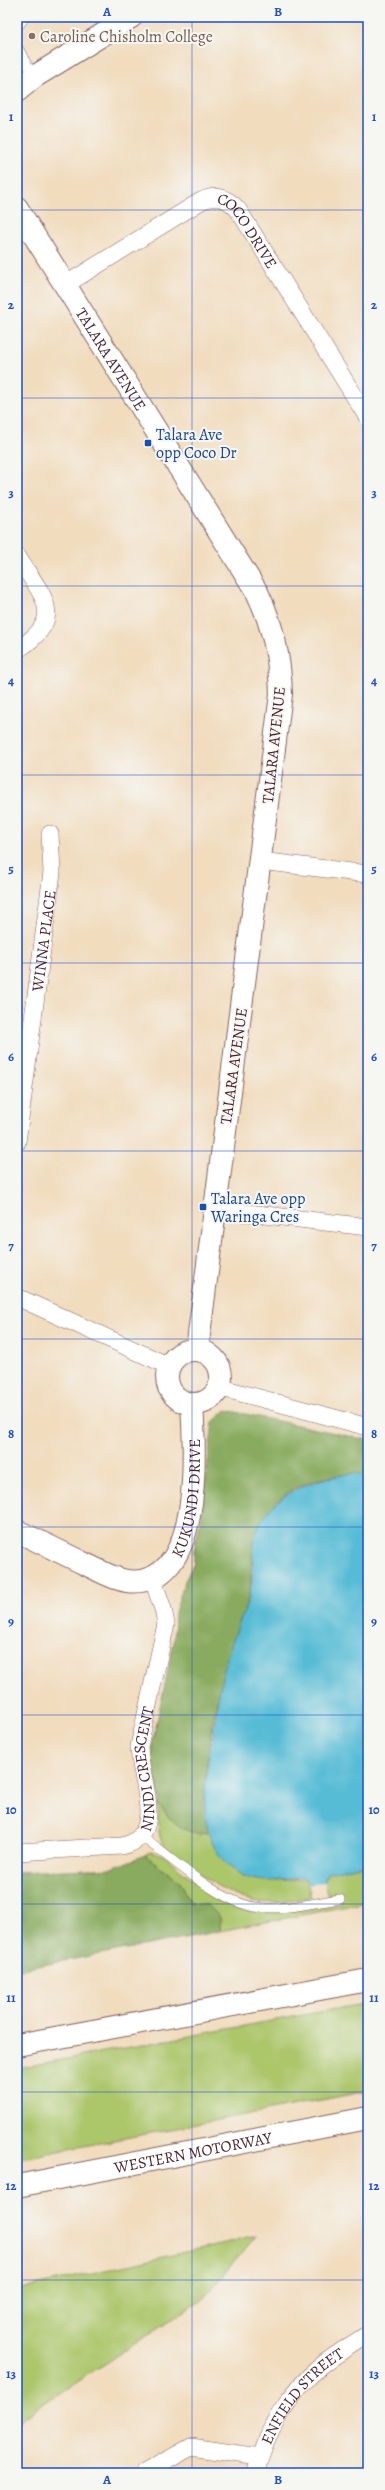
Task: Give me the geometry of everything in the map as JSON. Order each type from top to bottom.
[{"type":"main road","points":[[17,91],[34,77],[131,17]]},
{"type":"main road","name":"TALARA AVENUE","points":[[17,208],[257,592],[269,620],[279,660],[280,694],[197,1350]]},
{"type":"main road","points":[[197,1350],[212,1357],[217,1363],[220,1371],[218,1388],[208,1400],[192,1404],[180,1400],[171,1391],[167,1379],[168,1366],[180,1354],[197,1350]]},
{"type":"main road","name":"KUKUNDI DRIVE","points":[[17,1531],[117,1579],[134,1581],[152,1577],[175,1557],[184,1535],[194,1473],[192,1404]]},
{"type":"main road","points":[[17,2045],[368,1980]]},
{"type":"main road","name":"WESTERN MOTORWAY","points":[[17,2186],[368,2118]]},
{"type":"street","name":"COCO DRIVE","points":[[65,285],[201,201],[215,197],[226,200],[239,212],[368,418]]},
{"type":"street","points":[[17,556],[42,596],[48,614],[42,630],[17,650]]},
{"type":"street","name":"WINNA PLACE","points":[[17,1142],[23,1049],[52,872],[50,834]]},
{"type":"street","points":[[260,861],[368,874]]},
{"type":"street","points":[[214,1209],[368,1227]]},
{"type":"street","points":[[17,1297],[168,1366]]},
{"type":"street","points":[[218,1388],[368,1427]]},
{"type":"street","name":"NINDI CRESCENT","points":[[17,1852],[122,1846],[135,1841],[141,1836],[148,1821],[148,1812],[139,1761],[139,1746],[166,1631],[163,1609],[152,1577]]},
{"type":"street","name":"ENFIELD STREET","points":[[257,2465],[271,2430],[304,2383],[321,2366],[368,2334]]},
{"type":"street","points":[[144,2473],[191,2447],[257,2465]]},
{"type":"lane","points":[[17,28],[24,17]]},
{"type":"lane","points":[[17,46],[34,77]]},
{"type":"lane","points":[[141,1836],[225,1896],[245,1905],[285,1907],[340,1899]]},
{"type":"green space","points":[[226,1410],[368,1440],[368,1477],[358,1475],[332,1476],[306,1483],[284,1496],[276,1503],[270,1514],[252,1561],[249,1595],[231,1646],[209,1742],[205,1791],[209,1832],[194,1833],[180,1827],[158,1804],[160,1801],[152,1761],[153,1740],[174,1642],[175,1612],[185,1581],[194,1563],[194,1550],[200,1523],[213,1422]]},
{"type":"green space","points":[[158,1804],[169,1818],[198,1835],[209,1832],[213,1845],[276,1881],[306,1879],[311,1897],[275,1903],[260,1902],[246,1900],[221,1888],[174,1855],[161,1840],[159,1832]]},
{"type":"green space","points":[[151,1852],[163,1855],[210,1893],[221,1900],[241,1909],[265,1913],[292,1911],[342,1903],[340,1894],[328,1894],[325,1882],[327,1874],[330,1872],[368,1864],[368,1902],[220,1931],[220,1917],[208,1905],[191,1904],[180,1882],[145,1855]]},
{"type":"green space","points":[[145,1855],[180,1882],[191,1904],[208,1905],[220,1917],[220,1931],[17,1970],[17,1872],[112,1868]]},
{"type":"green space","points":[[368,2003],[368,2091],[17,2159],[17,2068]]},
{"type":"green space","points":[[256,2236],[203,2299],[23,2417],[17,2424],[17,2290]]},
{"type":"water","points":[[355,1473],[368,1477],[368,1864],[327,1873],[324,1880],[328,1894],[312,1897],[309,1882],[304,1877],[272,1881],[257,1880],[242,1875],[225,1863],[214,1847],[208,1830],[205,1810],[207,1769],[224,1671],[229,1651],[247,1604],[251,1589],[254,1539],[260,1523],[268,1511],[289,1493],[314,1482]]},
{"type":"pier","points":[[325,1882],[328,1896],[312,1899],[309,1885]]},
{"type":"place","name":"Caroline Chisholm College","points":[[32,36]]},
{"type":"place","name":"Talara Ave opp Coco Dr","points":[[148,443]]},
{"type":"place","name":"Talara Ave opp Waringa Cres","points":[[203,1207]]}]
